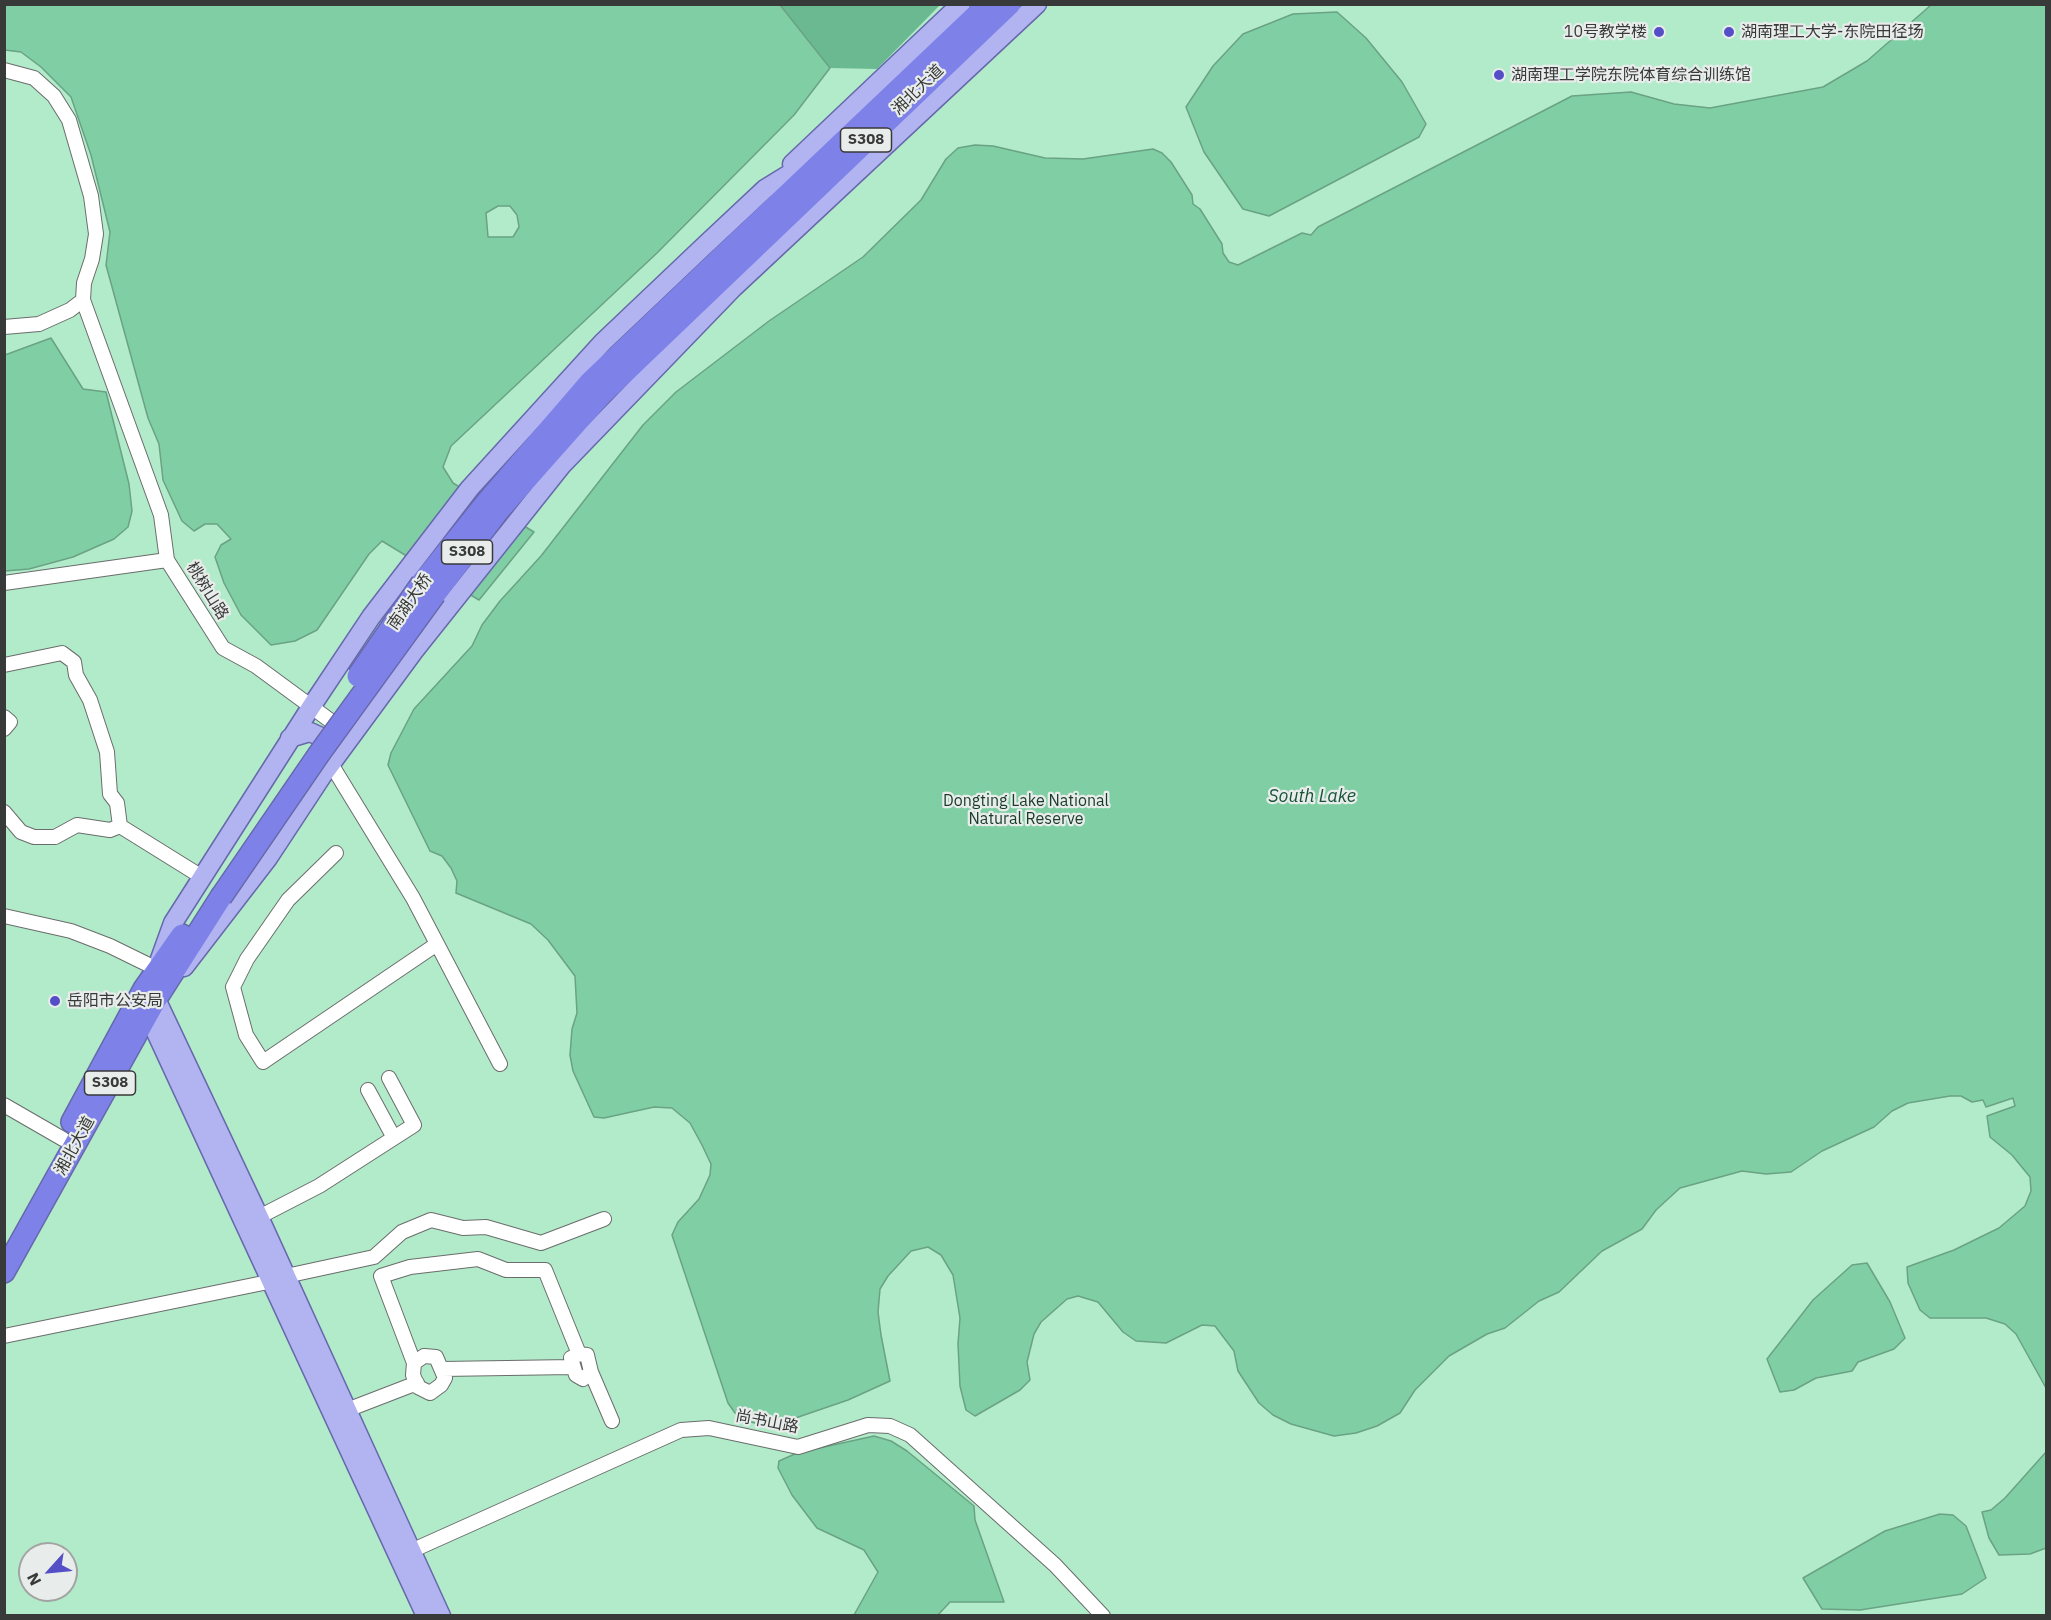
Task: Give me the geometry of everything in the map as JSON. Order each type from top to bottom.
[{"type":"highway","name":"湘北大道","points":[[718,268],[788,202],[837,134],[988,4]]},
{"type":"highway","name":"湘北大道","points":[[788,202],[839,176],[1010,4]]},
{"type":"highway","name":"南湖大桥","points":[[211,888],[422,583],[472,520],[590,382],[718,268]]},
{"type":"highway","name":"湘北大道","points":[[4,1272],[145,1002],[156,969],[211,888]]},
{"type":"highway","name":"湘北大道","points":[[4,1244],[211,888]]},
{"type":"main road","points":[[145,1002],[202,948],[268,858],[331,764],[414,651],[718,268],[788,202],[807,164],[961,4]]},
{"type":"main road","points":[[788,202],[818,196],[1037,4]]},
{"type":"main road","points":[[211,888],[290,738],[371,617],[470,488],[603,342],[718,268]]},
{"type":"main road","points":[[290,738],[310,732],[321,737],[328,748],[331,764]]},
{"type":"main road","points":[[145,1002],[259,1217],[279,1278],[426,1616]]},
{"type":"main road","points":[[145,1002],[279,1278],[347,1410],[441,1616]]},
{"type":"street","points":[[4,70],[34,78],[54,96],[69,120],[91,196],[96,234],[92,259],[84,283],[83,300],[161,515],[167,560]]},
{"type":"street","points":[[4,327],[39,324],[70,310],[83,300]]},
{"type":"street","name":"桃树山路","points":[[4,582],[167,560],[223,648],[256,666],[351,736]]},
{"type":"street","points":[[4,665],[62,653],[75,662],[76,675],[90,700],[107,752],[110,794],[117,802],[120,826],[211,888]]},
{"type":"street","points":[[4,717],[10,722],[4,729]]},
{"type":"street","points":[[331,764],[413,898],[500,1064]]},
{"type":"street","points":[[4,812],[21,832],[34,837],[55,837],[77,825],[110,830],[120,826]]},
{"type":"street","points":[[336,853],[288,900],[247,959],[233,987],[246,1035],[262,1062],[438,944]]},
{"type":"street","points":[[4,916],[71,931],[110,946],[156,969]]},
{"type":"street","points":[[259,1217],[319,1186],[414,1125],[389,1078]]},
{"type":"street","points":[[368,1090],[394,1138]]},
{"type":"street","points":[[4,1105],[63,1139]]},
{"type":"street","points":[[4,1336],[374,1257],[402,1232],[431,1220],[463,1228],[486,1227],[540,1243],[604,1219]]},
{"type":"street","points":[[414,1363],[424,1356],[436,1357],[445,1378],[430,1393],[418,1387],[413,1375],[414,1363],[381,1276],[410,1267],[478,1259],[506,1270],[545,1270],[579,1354]]},
{"type":"street","points":[[591,1372],[583,1379],[576,1375],[571,1358],[579,1354],[587,1355],[591,1372],[612,1421]]},
{"type":"street","points":[[442,1369],[572,1367]]},
{"type":"street","points":[[347,1410],[417,1383]]},
{"type":"street","name":"尚书山路","points":[[411,1551],[681,1430],[709,1428],[798,1448],[868,1425],[890,1426],[910,1435],[1055,1565],[1103,1616]]},
{"type":"green space","name":"Dongting Lake National Natural Reserve","points":[[5,5],[2046,5],[2046,1615],[5,1615]]},
{"type":"shaded area","points":[[780,5],[940,5],[877,69],[830,68]]},
{"type":"water","points":[[4,5],[780,5],[830,68],[794,115],[657,253],[451,446],[443,467],[453,483],[534,532],[479,600],[382,541],[369,554],[317,630],[295,641],[271,645],[241,615],[224,583],[215,557],[221,545],[231,539],[217,524],[205,524],[194,531],[182,521],[163,480],[159,444],[148,418],[106,265],[110,232],[91,155],[71,97],[41,67],[21,52],[5,50]],"holes":[[[498,206],[510,206],[517,215],[519,227],[513,237],[488,237],[486,213]]]},
{"type":"water","name":"South Lake","points":[[1931,5],[2046,5],[2046,1388],[2016,1334],[2005,1324],[1986,1318],[1930,1318],[1920,1310],[1908,1283],[1907,1267],[1954,1250],[1999,1228],[2025,1206],[2031,1191],[2030,1177],[2012,1155],[1990,1137],[1987,1116],[2015,1106],[2013,1098],[1986,1107],[1983,1100],[1972,1102],[1961,1096],[1950,1096],[1908,1103],[1892,1111],[1874,1127],[1822,1151],[1791,1172],[1766,1174],[1742,1171],[1680,1188],[1656,1210],[1642,1229],[1602,1251],[1559,1292],[1539,1301],[1505,1328],[1487,1334],[1449,1356],[1415,1390],[1400,1413],[1377,1426],[1356,1433],[1334,1436],[1291,1424],[1273,1415],[1259,1403],[1238,1371],[1234,1351],[1215,1326],[1202,1325],[1166,1343],[1136,1341],[1123,1332],[1098,1302],[1078,1296],[1067,1299],[1041,1322],[1034,1334],[1027,1362],[1030,1380],[1020,1390],[975,1416],[966,1410],[960,1386],[958,1344],[960,1318],[953,1275],[941,1255],[928,1247],[911,1251],[888,1276],[880,1289],[878,1312],[890,1381],[848,1400],[778,1424],[759,1424],[747,1421],[735,1413],[728,1403],[672,1235],[678,1222],[699,1199],[710,1175],[711,1164],[702,1145],[690,1123],[672,1108],[654,1107],[604,1118],[594,1117],[573,1071],[570,1055],[572,1029],[577,1013],[575,976],[548,940],[531,924],[456,893],[457,881],[451,868],[442,856],[430,851],[388,765],[391,753],[414,709],[472,646],[482,625],[500,601],[541,556],[643,425],[676,392],[769,321],[863,257],[921,200],[946,159],[958,148],[975,145],[993,146],[1045,158],[1083,159],[1153,149],[1162,153],[1171,162],[1192,195],[1193,204],[1200,209],[1222,244],[1223,253],[1229,262],[1238,265],[1302,233],[1311,235],[1318,227],[1572,96],[1631,92],[1674,104],[1710,108],[1823,87],[1867,61]]},
{"type":"water","points":[[1337,12],[1366,38],[1402,82],[1426,124],[1419,137],[1269,216],[1243,209],[1204,152],[1186,107],[1213,66],[1243,34],[1293,14]]},
{"type":"water","points":[[51,338],[83,389],[106,392],[129,484],[132,511],[128,527],[114,539],[73,557],[29,569],[5,571],[5,355]]},
{"type":"water","points":[[1867,1263],[1890,1302],[1905,1338],[1894,1349],[1858,1362],[1852,1371],[1816,1378],[1794,1390],[1780,1392],[1767,1359],[1813,1300],[1852,1265]]},
{"type":"water","points":[[874,1436],[891,1441],[907,1451],[974,1506],[975,1520],[1004,1602],[950,1602],[938,1615],[854,1615],[878,1572],[864,1550],[817,1528],[792,1495],[778,1468],[779,1461],[797,1453]]},
{"type":"water","points":[[2046,1452],[2046,1548],[2030,1554],[1999,1555],[1989,1538],[1982,1512],[1991,1510],[2005,1498]]},
{"type":"water","points":[[1940,1514],[1953,1515],[1966,1526],[1986,1578],[1962,1594],[1860,1610],[1822,1609],[1803,1578],[1885,1531]]},
{"type":"place","name":"10号教学楼","points":[[1659,32]]},
{"type":"place","name":"湖南理工大学-东院田径场","points":[[1729,32]]},
{"type":"place","name":"湖南理工学院东院体育综合训练馆","points":[[1499,75]]},
{"type":"place","name":"岳阳市公安局","points":[[55,1001]]}]
